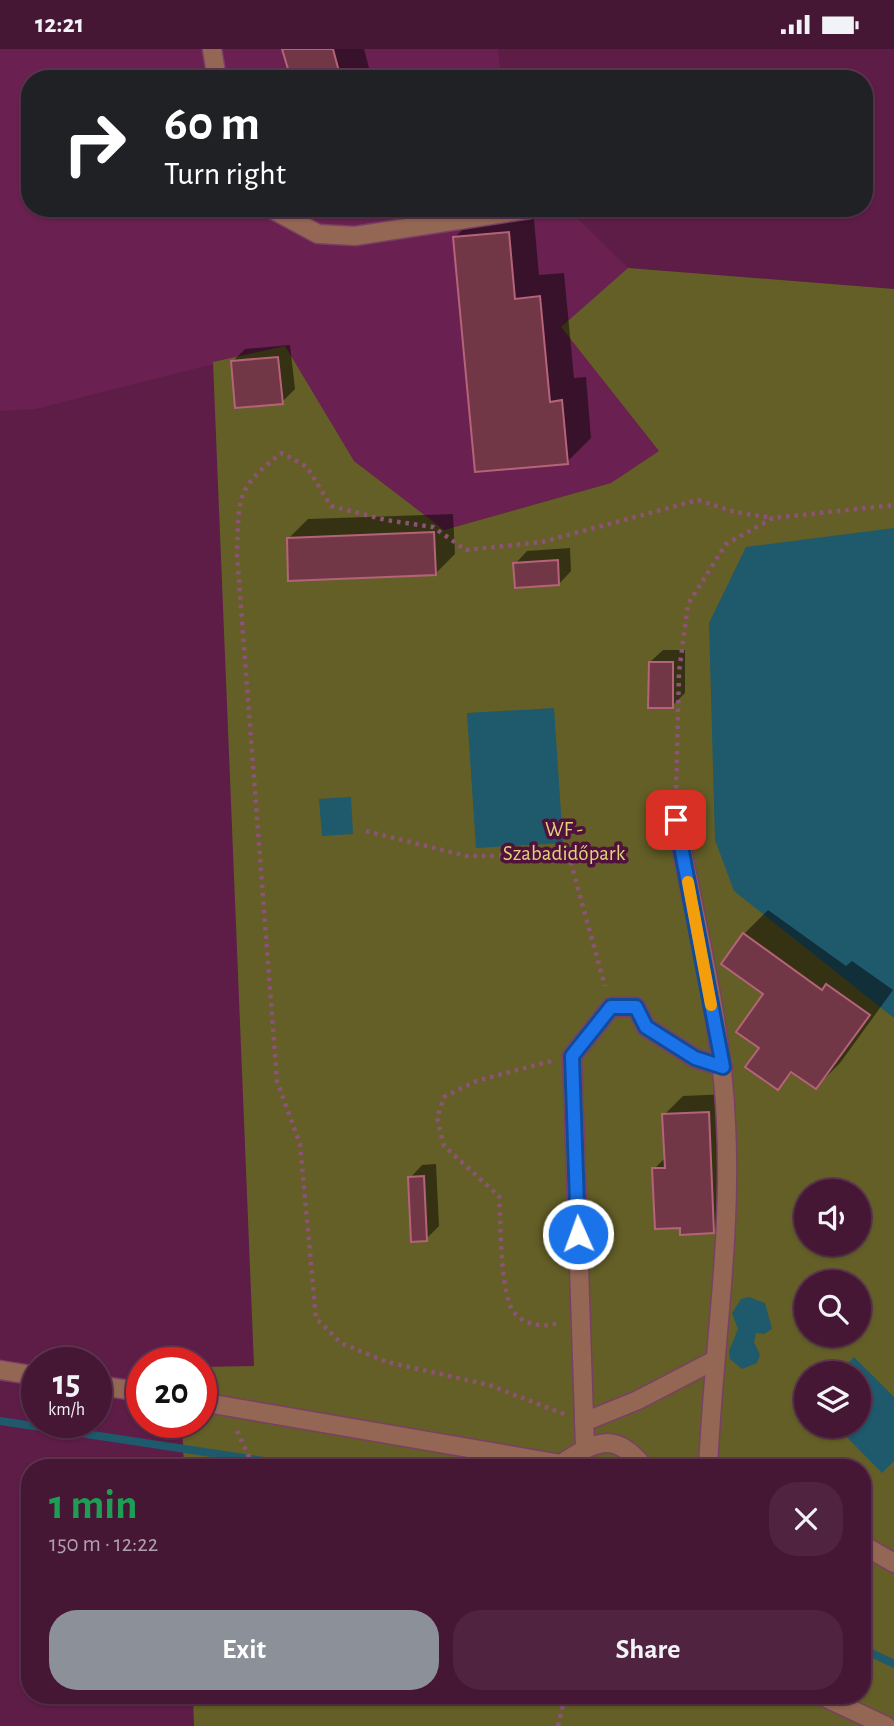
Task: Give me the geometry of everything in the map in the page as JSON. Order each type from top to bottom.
[{"type":"lane","points":[[212,49],[216,70]]},
{"type":"lane","points":[[287,217],[318,234],[355,236],[478,217]]},
{"type":"lane","points":[[676,820],[723,1067],[727,1245],[713,1361],[708,1459]]},
{"type":"lane","points":[[586,1448],[572,1056],[611,1007],[636,1007],[646,1027],[695,1058],[723,1067]]},
{"type":"lane","points":[[584,1422],[638,1400],[713,1361]]},
{"type":"lane","points":[[0,1370],[21,1373]]},
{"type":"lane","points":[[217,1405],[518,1459]]},
{"type":"lane","points":[[573,1459],[586,1448],[612,1443],[629,1448],[638,1459]]},
{"type":"lane","points":[[871,1550],[894,1563]]},
{"type":"lane","points":[[839,1704],[886,1726]]},
{"type":"path","points":[[584,1422],[489,1385],[387,1362],[341,1343],[316,1318],[300,1144],[277,1081],[238,568],[239,498],[258,470],[282,453],[307,467],[331,506],[386,520],[433,527],[466,549],[542,542],[698,500],[735,512],[773,518],[894,505]]},
{"type":"path","points":[[676,820],[679,672],[688,604],[726,544],[773,518]]},
{"type":"path","points":[[366,831],[466,856],[569,856],[611,1007]]},
{"type":"path","points":[[572,1056],[476,1081],[444,1097],[437,1118],[444,1146],[499,1196],[510,1306],[528,1324],[549,1326],[580,1310]]},
{"type":"path","points":[[241,1438],[250,1459]]},
{"type":"path","points":[[558,1726],[562,1705]]},
{"type":"shaded area","points":[[0,49],[498,49],[500,70],[21,70],[21,217],[576,217],[628,268],[561,327],[659,451],[611,483],[443,530],[354,461],[284,346],[36,409],[0,411]]},
{"type":"green space","name":"WF - Szabadidőpark","points":[[628,268],[894,289],[894,1726],[194,1726],[193,1704],[871,1704],[871,1459],[184,1459],[183,1438],[217,1438],[217,1367],[254,1366],[213,362],[285,346],[354,461],[444,530],[611,483],[659,451],[561,327]]},
{"type":"water","points":[[894,528],[894,1018],[734,891],[715,840],[709,623],[746,547]]},
{"type":"water","points":[[554,708],[563,843],[476,848],[467,713]]},
{"type":"water","points":[[351,797],[353,834],[322,836],[319,799]]},
{"type":"water","points":[[749,1297],[765,1303],[772,1329],[764,1334],[756,1333],[754,1342],[760,1355],[757,1363],[742,1369],[730,1359],[729,1351],[738,1329],[732,1313],[741,1299]]},
{"type":"water","points":[[871,1374],[894,1397],[894,1461],[882,1473],[848,1438],[871,1438]]},
{"type":"building","points":[[282,49],[333,49],[339,70],[288,70]]},
{"type":"building","points":[[509,232],[515,299],[540,296],[550,402],[562,400],[568,464],[475,472],[453,237]]},
{"type":"building","points":[[278,357],[283,404],[235,408],[231,361]]},
{"type":"building","points":[[434,532],[436,575],[288,581],[287,538]]},
{"type":"building","points":[[558,560],[559,585],[515,588],[513,563]]},
{"type":"building","points":[[649,662],[673,662],[673,708],[648,708]]},
{"type":"building","points":[[743,933],[822,990],[826,984],[870,1015],[816,1089],[791,1072],[778,1090],[745,1067],[759,1048],[736,1032],[763,994],[721,964]]},
{"type":"building","points":[[709,1112],[714,1233],[680,1235],[680,1228],[655,1229],[652,1168],[665,1168],[662,1114]]},
{"type":"building","points":[[424,1176],[427,1241],[411,1242],[408,1177]]},
{"type":"waterway","points":[[0,1421],[251,1459]]},
{"type":"waterway","points":[[871,1653],[894,1664]]},
{"type":"slow traffic","points":[[688,882],[711,1005]]},
{"type":"route","points":[[578,1234],[572,1056],[611,1007],[636,1007],[646,1027],[695,1058],[723,1067],[676,820]]}]
